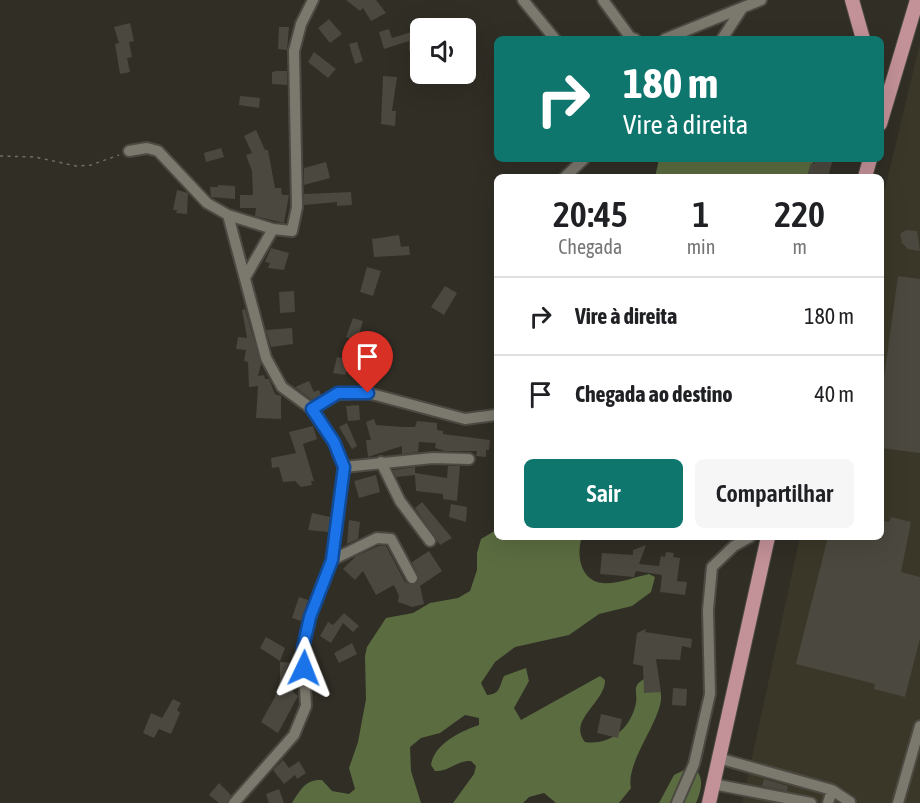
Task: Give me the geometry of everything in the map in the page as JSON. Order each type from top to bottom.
[{"type":"main road","points":[[852,0],[862,36]]},
{"type":"main road","points":[[884,111],[917,0]]},
{"type":"main road","points":[[709,803],[767,540]]},
{"type":"street","points":[[129,151],[147,148],[158,152],[207,203],[228,215],[273,229],[292,231],[297,207],[294,51],[301,24],[313,0]]},
{"type":"street","points":[[523,0],[553,36]]},
{"type":"street","points":[[603,0],[629,36]]},
{"type":"street","points":[[673,36],[761,0]]},
{"type":"street","points":[[724,36],[741,10]]},
{"type":"street","points":[[568,174],[581,162]]},
{"type":"street","points":[[228,215],[266,358],[282,387],[312,409],[334,442],[344,467],[332,560],[310,617],[303,648],[306,706],[294,735],[234,803]]},
{"type":"street","points":[[246,276],[273,229]]},
{"type":"street","points":[[312,409],[338,393],[368,393],[465,419],[494,415]]},
{"type":"street","points":[[344,467],[433,458],[469,459]]},
{"type":"street","points":[[381,462],[400,501],[430,541]]},
{"type":"street","points":[[332,560],[377,538],[392,539],[412,578]]},
{"type":"street","points":[[677,803],[694,764],[710,694],[708,610],[712,567],[734,546],[745,540]]},
{"type":"street","points":[[898,803],[920,726]]},
{"type":"street","points":[[718,758],[832,790],[850,803]]},
{"type":"street","points":[[713,784],[811,803]]},
{"type":"street","points":[[828,803],[832,790]]},
{"type":"path","points":[[0,156],[36,157],[76,166],[91,165],[129,151]]},
{"type":"shaded area","points":[[920,43],[920,803],[742,803],[799,540],[884,540],[884,193]]},
{"type":"green space","points":[[658,162],[814,162],[808,174],[656,174]]},
{"type":"green space","points":[[494,531],[494,540],[581,540],[580,558],[584,572],[595,581],[613,583],[649,574],[655,577],[651,592],[632,606],[599,614],[569,635],[515,647],[495,662],[481,683],[487,695],[495,693],[504,676],[526,668],[529,681],[514,708],[521,720],[600,676],[605,680],[604,688],[581,726],[581,734],[585,742],[603,741],[618,733],[633,712],[638,684],[644,679],[657,685],[661,695],[659,709],[636,758],[631,774],[631,788],[619,803],[556,803],[544,793],[529,797],[523,803],[453,803],[474,774],[476,766],[471,761],[466,761],[445,770],[435,771],[431,765],[437,751],[449,739],[479,725],[479,718],[465,715],[440,733],[421,738],[410,747],[411,771],[421,803],[292,803],[304,786],[316,780],[322,780],[332,791],[349,794],[355,789],[349,768],[358,742],[366,699],[365,656],[367,647],[386,618],[413,613],[430,603],[458,598],[470,591],[477,570],[477,553],[481,539]]},
{"type":"green space","points":[[692,766],[701,778],[700,793],[696,803],[659,803],[674,775]]},
{"type":"building","points":[[346,0],[376,0],[386,13],[371,21],[363,8],[360,11]]},
{"type":"building","points":[[329,19],[342,34],[330,43],[318,28]]},
{"type":"building","points":[[130,23],[134,41],[129,42],[132,57],[127,58],[130,72],[120,74],[115,44],[119,43],[114,27]]},
{"type":"building","points":[[279,27],[289,27],[287,50],[278,49]]},
{"type":"building","points":[[389,29],[392,38],[410,32],[410,51],[409,41],[384,49],[379,32]]},
{"type":"building","points":[[357,42],[363,61],[355,64],[349,44]]},
{"type":"building","points":[[314,52],[336,69],[328,78],[308,62]]},
{"type":"building","points":[[287,71],[287,85],[272,84],[272,72]]},
{"type":"building","points":[[383,76],[397,77],[392,111],[396,111],[395,126],[381,124]]},
{"type":"building","points":[[240,96],[260,98],[259,108],[239,105]]},
{"type":"building","points":[[256,130],[265,150],[268,150],[275,188],[281,188],[282,195],[289,195],[284,223],[255,216],[256,208],[240,208],[240,195],[253,195],[252,171],[246,155],[252,153],[244,136]]},
{"type":"building","points":[[221,148],[224,157],[206,162],[204,153]]},
{"type":"building","points":[[326,162],[330,178],[304,185],[304,168]]},
{"type":"building","points":[[814,162],[832,162],[829,174],[808,174],[811,163],[814,164]]},
{"type":"building","points":[[218,185],[235,186],[235,199],[211,197],[210,187],[218,187]]},
{"type":"building","points":[[177,190],[188,193],[187,214],[176,213],[177,210],[173,210]]},
{"type":"building","points":[[351,192],[352,205],[337,206],[337,202],[304,205],[304,194]]},
{"type":"building","points":[[906,230],[917,231],[920,251],[908,249],[902,243],[900,234]]},
{"type":"building","points":[[399,235],[401,247],[409,246],[410,255],[374,257],[372,239]]},
{"type":"building","points":[[271,248],[289,253],[284,270],[268,268],[270,263],[265,262]]},
{"type":"building","points":[[367,267],[381,271],[373,296],[360,292]]},
{"type":"building","points":[[898,276],[920,279],[920,453],[884,448],[884,377]]},
{"type":"building","points":[[445,286],[457,293],[444,315],[431,307]]},
{"type":"building","points":[[294,291],[295,312],[280,313],[279,292]]},
{"type":"building","points":[[245,309],[261,364],[258,376],[264,375],[265,379],[269,379],[275,394],[281,396],[281,419],[256,418],[258,386],[249,387],[248,362],[244,361],[246,350],[236,349],[238,337],[247,338],[242,310]]},
{"type":"building","points":[[353,318],[363,321],[357,341],[346,337]]},
{"type":"building","points":[[292,328],[293,344],[271,347],[266,330]]},
{"type":"building","points":[[369,350],[381,355],[375,369],[363,364]]},
{"type":"building","points":[[337,357],[351,360],[345,375],[333,373]]},
{"type":"building","points":[[309,381],[314,392],[319,390],[321,395],[312,400],[295,387]]},
{"type":"building","points":[[359,405],[360,420],[348,421],[346,406]]},
{"type":"building","points":[[374,419],[376,425],[404,427],[415,427],[417,421],[437,423],[437,430],[443,431],[443,434],[490,440],[489,450],[486,450],[486,457],[476,456],[477,451],[445,451],[435,448],[436,443],[419,442],[418,452],[402,454],[402,446],[368,457],[366,440],[371,440],[366,422]]},
{"type":"building","points":[[347,423],[357,446],[352,449],[339,427]]},
{"type":"building","points":[[313,426],[317,439],[303,444],[314,481],[311,481],[312,485],[301,487],[295,481],[283,482],[279,467],[272,468],[271,458],[296,453],[289,432]]},
{"type":"building","points":[[448,466],[460,466],[457,501],[443,499],[443,494],[416,491],[415,475],[396,477],[393,470],[415,467],[415,473],[447,478]]},
{"type":"building","points":[[376,475],[380,492],[359,498],[354,481]]},
{"type":"building","points":[[422,502],[452,538],[440,545],[415,508]]},
{"type":"building","points":[[451,504],[467,507],[466,522],[449,517]]},
{"type":"building","points":[[312,513],[330,517],[328,532],[308,530]]},
{"type":"building","points":[[891,517],[911,522],[901,572],[920,577],[920,638],[905,697],[874,689],[875,684],[796,664],[827,540],[884,540],[884,521],[889,522]]},
{"type":"building","points":[[349,520],[360,522],[358,539],[347,544]]},
{"type":"building","points":[[646,545],[639,564],[659,566],[661,556],[665,557],[666,552],[674,553],[673,557],[680,558],[677,581],[687,582],[685,595],[660,592],[662,575],[636,571],[634,577],[600,574],[602,553],[633,555],[633,550]]},
{"type":"building","points":[[379,546],[386,546],[405,582],[411,585],[416,584],[419,579],[412,562],[429,551],[442,571],[420,586],[424,604],[412,607],[398,602],[399,596],[394,585],[376,595],[363,571],[355,580],[343,569],[356,556]]},
{"type":"building","points":[[299,597],[308,600],[301,621],[292,618]]},
{"type":"building","points":[[344,613],[359,626],[353,632],[343,623],[331,643],[320,636],[328,622],[333,625]]},
{"type":"building","points":[[646,629],[645,632],[692,639],[691,648],[682,646],[680,660],[656,659],[661,692],[644,693],[643,666],[633,664],[637,633]]},
{"type":"building","points":[[266,637],[285,648],[280,661],[260,648]]},
{"type":"building","points":[[352,643],[357,654],[339,663],[334,653]]},
{"type":"building","points":[[280,662],[296,663],[293,692],[298,696],[278,733],[261,722],[275,697],[280,680]]},
{"type":"building","points":[[673,688],[687,689],[686,706],[672,705]]},
{"type":"building","points":[[173,699],[181,703],[177,710],[180,713],[171,734],[159,729],[154,738],[143,733],[151,713],[162,718]]},
{"type":"building","points":[[601,714],[622,719],[618,738],[597,733]]},
{"type":"building","points":[[283,760],[289,768],[299,761],[306,773],[297,779],[295,775],[284,784],[273,770]]},
{"type":"building","points":[[764,779],[788,786],[787,791],[762,786]]},
{"type":"building","points":[[219,783],[231,795],[227,803],[219,803],[209,795]]},
{"type":"building","points":[[279,789],[284,803],[269,803],[266,794]]},
{"type":"route","points":[[304,668],[303,648],[310,617],[332,560],[344,467],[334,442],[312,409],[338,393],[368,393]]}]
